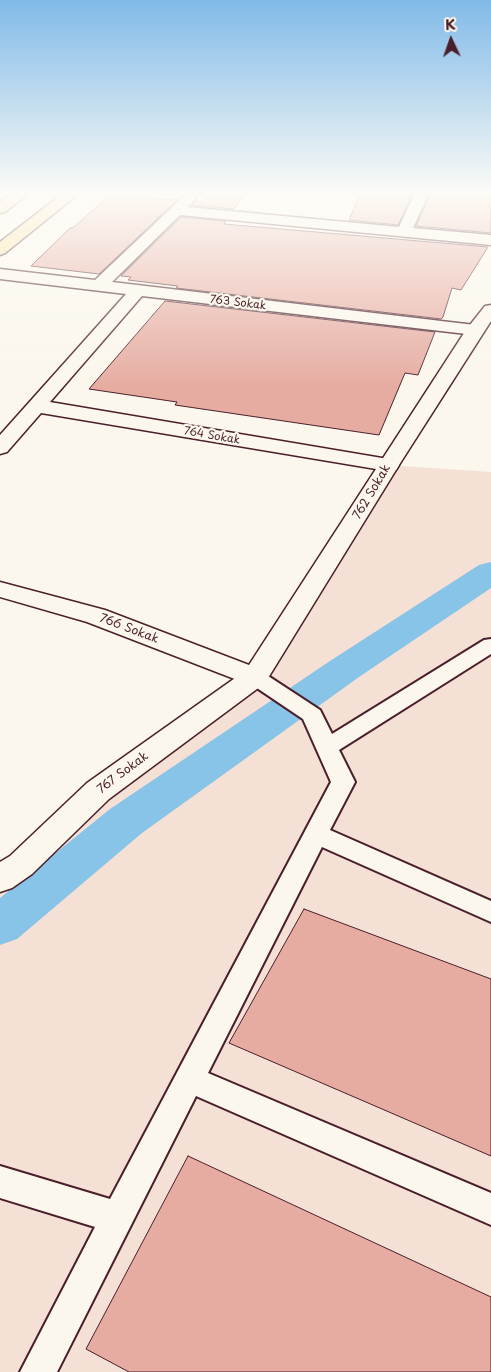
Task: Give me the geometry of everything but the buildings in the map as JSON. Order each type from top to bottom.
[{"type":"street","points":[[98,287],[127,259]]},
{"type":"street","name":"763 Sokak","points":[[0,274],[475,330]]},
{"type":"street","points":[[0,448],[137,291]]},
{"type":"street","name":"762 Sokak","points":[[255,677],[388,465],[475,330],[491,310]]},
{"type":"street","name":"764 Sokak","points":[[36,406],[388,465]]},
{"type":"street","name":"766 Sokak","points":[[0,589],[96,616],[255,677]]},
{"type":"street","name":"767 Sokak","points":[[0,879],[21,865],[98,791],[255,677]]},
{"type":"lane","points":[[327,747],[491,645]]},
{"type":"lane","points":[[38,1372],[343,782],[312,714],[255,677]]},
{"type":"lane","points":[[316,834],[491,912]]},
{"type":"lane","points":[[190,1079],[491,1209]]},
{"type":"lane","points":[[0,1182],[118,1218]]},
{"type":"shaded area","points":[[388,465],[491,472],[491,1372],[0,1372],[0,879],[255,677]]},
{"type":"waterway","points":[[0,925],[126,821],[346,668],[491,572]]}]
